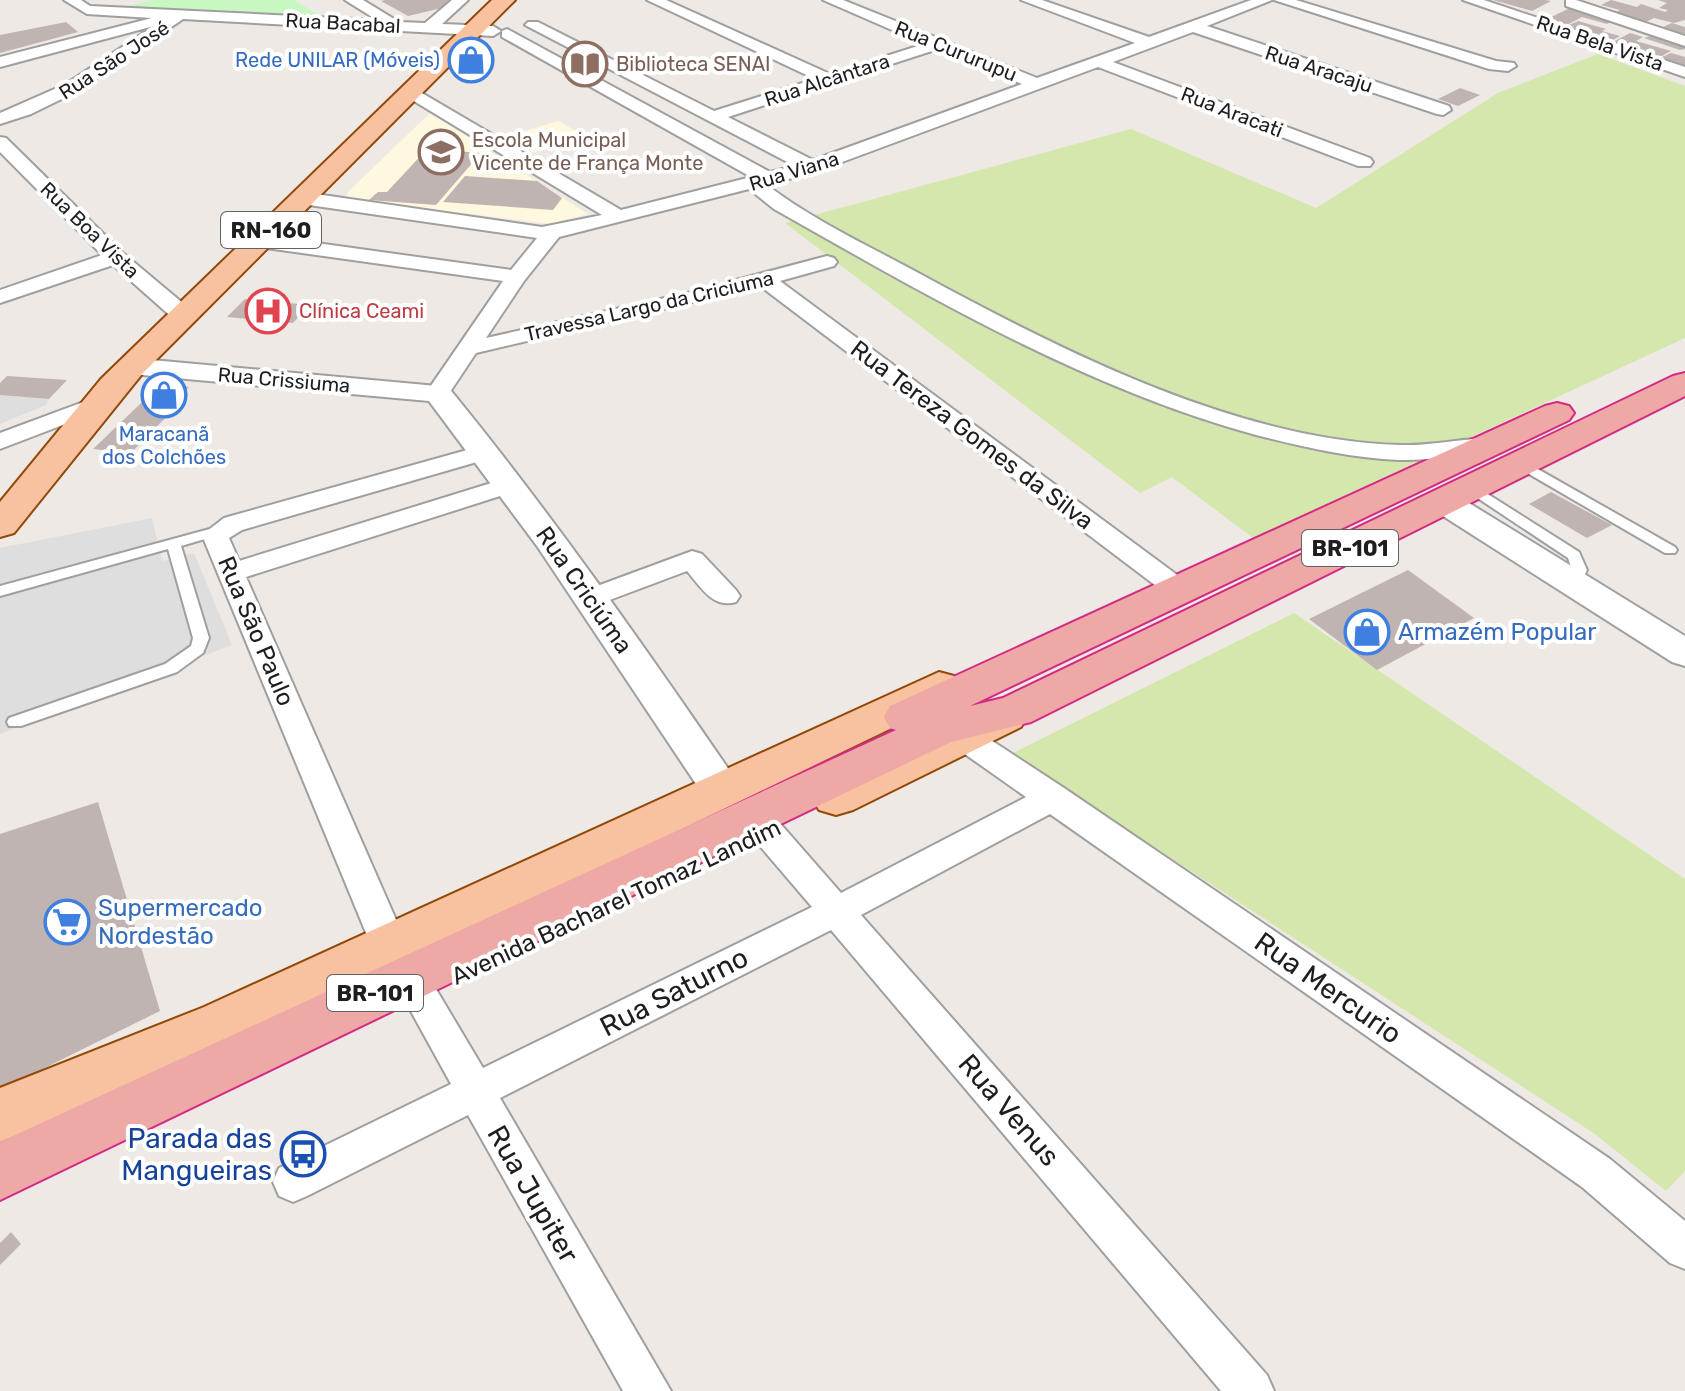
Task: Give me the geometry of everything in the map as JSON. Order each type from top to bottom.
[{"type":"highway","name":"Avenida Bacharel Tomaz Landim","points":[[1001,695],[1178,589],[1684,377]]},
{"type":"highway","name":"Avenida Bacharel Tomaz Landim","points":[[1001,695],[1458,495],[1508,453]]},
{"type":"highway","name":"Avenida Bacharel Tomaz Landim","points":[[0,1138],[288,1001],[742,810]]},
{"type":"highway","name":"Avenida Bacharel Tomaz Landim","points":[[0,1172],[742,810]]},
{"type":"main road","name":"RN-160","points":[[0,525],[25,499],[86,416],[130,367],[410,91],[505,21]]},
{"type":"main road","name":"RN-160","points":[[0,492],[86,416]]},
{"type":"main road","name":"Avenida Bacharel Tomaz Landim","points":[[0,1115],[223,1024],[389,945],[742,810],[963,737],[1001,695],[959,678],[742,810],[427,992],[0,1195]]},
{"type":"street","name":"Rua Bacabal","points":[[71,0],[81,8],[99,10],[397,26],[505,21]]},
{"type":"street","points":[[99,10],[142,0]]},
{"type":"street","points":[[352,0],[397,26]]},
{"type":"street","points":[[430,26],[461,0]]},
{"type":"street","points":[[654,0],[829,79]]},
{"type":"street","name":"Rua Cururupu","points":[[830,0],[1037,84]]},
{"type":"street","points":[[1028,0],[1151,43]]},
{"type":"street","name":"Rua Viana","points":[[302,198],[553,232],[812,167],[1265,0]]},
{"type":"street","points":[[1281,0],[1495,66],[1508,66],[1506,62],[1331,0]]},
{"type":"street","name":"Rua Bela Vista","points":[[1470,0],[1685,72]]},
{"type":"street","points":[[1530,19],[1575,2],[1685,41]]},
{"type":"street","points":[[323,8],[350,23]]},
{"type":"street","points":[[0,62],[181,14]]},
{"type":"street","name":"Rua São José","points":[[0,119],[44,104],[84,83],[181,14]]},
{"type":"street","points":[[505,21],[715,116],[812,167]]},
{"type":"street","points":[[505,21],[762,182],[781,205],[1016,333],[1104,374],[1271,432],[1362,449],[1508,453]]},
{"type":"street","name":"Rua Aracaju","points":[[1194,27],[1443,110]]},
{"type":"street","name":"Rua Alcântara","points":[[715,116],[939,44]]},
{"type":"street","name":"Rua Aracati","points":[[1099,62],[1364,162]]},
{"type":"street","points":[[410,91],[617,216]]},
{"type":"street","name":"Rua Boa Vista","points":[[1,143],[116,257],[183,315]]},
{"type":"street","points":[[438,393],[516,277],[553,232]]},
{"type":"street","points":[[259,241],[516,277]]},
{"type":"street","points":[[0,297],[116,257]]},
{"type":"street","name":"Travessa Largo da Criciuma","points":[[469,348],[765,280],[827,262]]},
{"type":"street","name":"Rua Tereza Gomes da Silva","points":[[765,280],[1178,589]]},
{"type":"street","name":"Rua Crissiuma","points":[[130,367],[438,393]]},
{"type":"street","name":"Rua Criciúma","points":[[438,393],[510,485],[742,810]]},
{"type":"street","points":[[0,442],[86,416]]},
{"type":"street","name":"Rua São Paulo","points":[[389,945],[216,538],[217,531],[485,452]]},
{"type":"street","points":[[232,572],[510,485]]},
{"type":"street","points":[[1458,495],[1574,584],[1685,653]]},
{"type":"street","points":[[591,598],[692,560],[726,596]]},
{"type":"street","name":"Rua Mercurio","points":[[963,737],[1596,1173],[1685,1248]]},
{"type":"street","name":"Rua Saturno","points":[[293,1182],[837,911],[1053,797]]},
{"type":"street","name":"Rua Venus","points":[[742,810],[837,911],[1251,1391]]},
{"type":"street","name":"Rua Jupiter","points":[[427,992],[475,1093],[648,1391]]},
{"type":"lane","points":[[1508,453],[1670,550]]},
{"type":"lane","points":[[0,591],[217,531]]},
{"type":"lane","points":[[15,722],[171,668],[198,649],[201,638],[173,543]]},
{"type":"shaded area","name":"Escola Municipal Vicente de França Monte","points":[[430,113],[588,214],[550,224],[346,199],[348,192]]},
{"type":"shaded area","points":[[558,121],[587,137],[533,153],[505,137]]},
{"type":"shaded area","points":[[0,395],[49,399],[46,405],[0,424]]},
{"type":"shaded area","points":[[152,518],[162,561],[194,553],[232,645],[0,734],[0,548]]},
{"type":"green space","points":[[153,0],[294,0],[324,18],[119,8]]},
{"type":"green space","points":[[1598,54],[1685,86],[1685,338],[1253,538],[1172,477],[1140,493],[785,223],[1131,129],[1316,208],[1498,93]]},
{"type":"green space","points":[[1294,613],[1685,879],[1685,1171],[1666,1191],[1595,1134],[1011,754]]},
{"type":"building","points":[[452,0],[442,8],[408,16],[381,1]]},
{"type":"building","points":[[1493,0],[1545,0],[1551,1],[1532,11]]},
{"type":"building","points":[[1611,0],[1637,7],[1641,4],[1665,12],[1668,10],[1659,8],[1667,3],[1658,0],[1685,0],[1685,20],[1674,23],[1654,18],[1644,23],[1611,15],[1620,10],[1601,5]]},
{"type":"building","points":[[1572,7],[1616,19],[1607,24],[1582,17],[1567,25],[1547,19]]},
{"type":"building","points":[[1578,21],[1620,36],[1611,41],[1567,26]]},
{"type":"building","points":[[66,22],[78,32],[0,53],[0,35]]},
{"type":"building","points":[[1672,23],[1685,27],[1685,37],[1656,30]]},
{"type":"building","points":[[1630,33],[1643,37],[1636,41],[1671,51],[1660,57],[1611,43]]},
{"type":"building","points":[[1657,34],[1685,44],[1685,49],[1644,38]]},
{"type":"building","points":[[1671,53],[1685,57],[1685,66],[1660,58]]},
{"type":"building","name":"Biblioteca SENAI","points":[[586,58],[601,65],[583,70],[568,63]]},
{"type":"building","points":[[1460,88],[1480,95],[1458,106],[1438,99]]},
{"type":"building","points":[[427,149],[481,153],[436,205],[369,200],[378,192],[387,192]]},
{"type":"building","points":[[465,176],[537,181],[562,198],[553,210],[443,202]]},
{"type":"building","name":"Clínica Ceami","points":[[245,299],[309,305],[293,323],[227,317]]},
{"type":"building","points":[[7,376],[67,380],[49,399],[0,395],[0,383]]},
{"type":"building","points":[[161,384],[189,387],[168,407],[176,407],[131,453],[93,449]]},
{"type":"building","points":[[1551,492],[1612,525],[1587,538],[1529,504]]},
{"type":"building","points":[[1408,570],[1474,618],[1377,670],[1309,619]]},
{"type":"building","name":"Supermercado Nordestão","points":[[98,802],[160,1011],[0,1090],[0,834]]},
{"type":"building","points":[[11,1232],[21,1244],[0,1265],[0,1243]]},
{"type":"place","name":"Rede UNILAR (Móveis)","points":[[471,60]]},
{"type":"place","name":"Biblioteca SENAI","points":[[585,64]]},
{"type":"place","name":"Escola Municipal Vicente de França Monte","points":[[441,152]]},
{"type":"place","name":"Clínica Ceami","points":[[268,311]]},
{"type":"place","name":"Maracanã dos Colchões","points":[[164,395]]},
{"type":"place","name":"Armazém Popular","points":[[1367,632]]},
{"type":"place","name":"Supermercado Nordestão","points":[[67,922]]},
{"type":"place","name":"Parada das Mangueiras","points":[[303,1154]]}]
